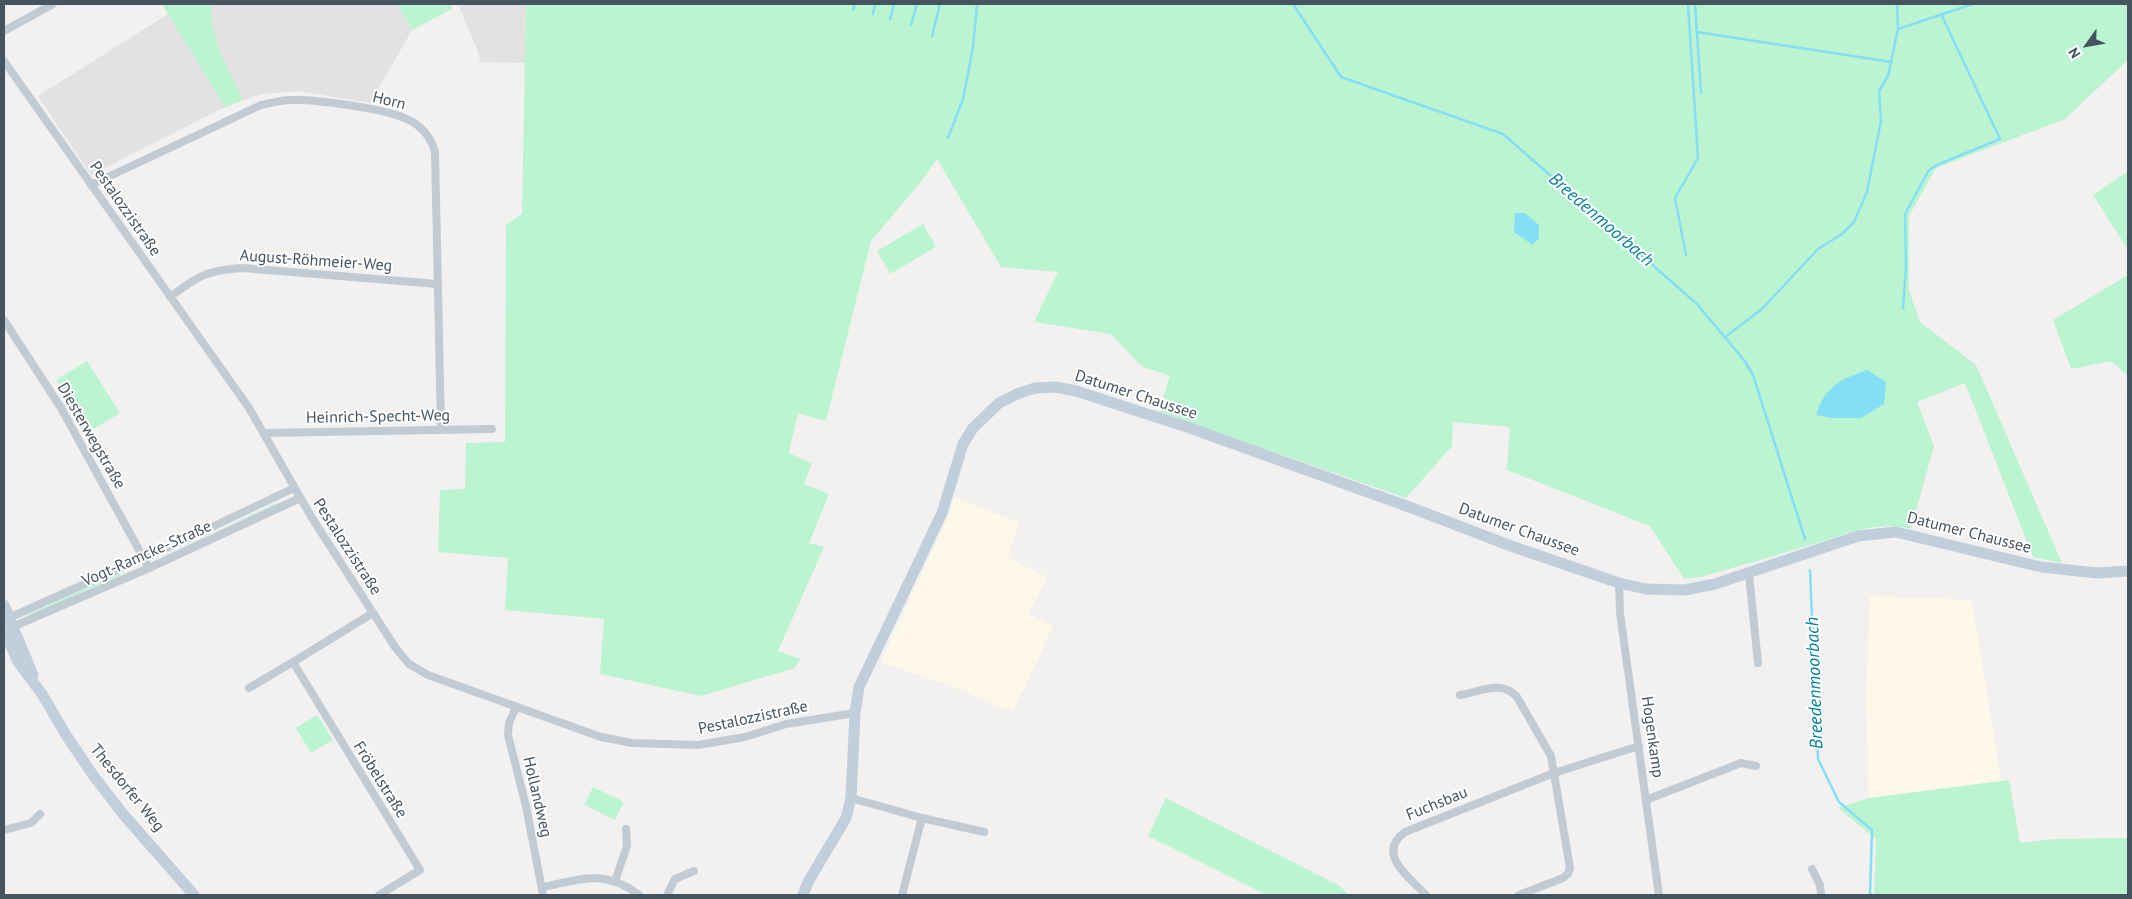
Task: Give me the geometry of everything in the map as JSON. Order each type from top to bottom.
[{"type":"street","points":[[4,31],[53,4]]},
{"type":"street","name":"Pestalozzistraße","points":[[4,61],[265,433],[300,498],[373,613],[409,664],[428,675],[516,707],[601,737],[632,743],[698,745],[745,737],[786,724],[855,713]]},
{"type":"street","name":"Horn","points":[[91,185],[261,105],[290,100],[306,100],[360,108],[410,120],[423,130],[431,140],[435,152],[441,429]]},
{"type":"street","name":"August-Röhmeier-Weg","points":[[170,297],[199,276],[218,269],[242,268],[438,284]]},
{"type":"street","name":"Diesterwegstraße","points":[[4,320],[63,412],[149,568]]},
{"type":"street","name":"Datumer Chaussee","points":[[803,895],[808,882],[846,818],[851,798],[855,713],[859,687],[942,513],[963,444],[973,428],[999,403],[1035,388],[1055,387],[1076,391],[1190,428],[1412,508],[1511,546],[1619,583],[1646,589],[1685,590],[1749,574],[1858,536],[1896,532],[2041,567],[2097,573],[2128,571]]},
{"type":"street","name":"Heinrich-Specht-Weg","points":[[265,433],[492,428]]},
{"type":"street","name":"Vogt-Ramcke-Straße","points":[[7,625],[294,488]]},
{"type":"street","name":"Vogt-Ramcke-Straße","points":[[7,625],[149,568],[300,498]]},
{"type":"street","points":[[1749,574],[1758,663]]},
{"type":"street","name":"Hogenkamp","points":[[1619,583],[1620,613],[1659,895]]},
{"type":"street","name":"Thesdorfer Weg","points":[[4,605],[7,625],[42,694],[66,735],[93,775],[123,814],[194,895]]},
{"type":"street","points":[[248,688],[373,613]]},
{"type":"street","name":"Fröbelstraße","points":[[293,662],[420,870],[379,895]]},
{"type":"street","points":[[1460,695],[1503,686],[1511,690],[1517,697],[1551,756],[1570,868],[1568,874],[1563,878],[1519,895]]},
{"type":"street","name":"Hollandweg","points":[[516,707],[509,723],[508,735],[543,891]]},
{"type":"street","name":"Fuchsbau","points":[[1426,895],[1399,868],[1394,859],[1393,848],[1397,837],[1405,832],[1554,773],[1639,746]]},
{"type":"street","points":[[1646,800],[1741,763],[1756,766]]},
{"type":"street","points":[[851,798],[922,818],[984,832]]},
{"type":"street","points":[[4,830],[31,823],[40,814]]},
{"type":"street","points":[[902,895],[922,818]]},
{"type":"street","points":[[615,881],[626,851],[626,829]]},
{"type":"street","points":[[1812,868],[1820,885],[1821,895]]},
{"type":"street","points":[[667,895],[675,879],[694,871]]},
{"type":"street","points":[[543,891],[590,878],[615,881],[639,895]]},
{"type":"shaded area","points":[[162,4],[397,4],[412,30],[370,103],[299,91],[262,94],[225,107],[91,175],[38,96],[168,14]]},
{"type":"shaded area","points":[[458,4],[526,4],[525,63],[480,62],[478,51]]},
{"type":"shaded area","points":[[954,497],[1020,523],[1007,557],[1047,577],[1028,614],[1053,626],[1013,712],[959,689],[881,662],[949,515]]},
{"type":"shaded area","points":[[1870,596],[1972,600],[2001,781],[1869,798],[1866,699]]},
{"type":"green space","points":[[162,4],[212,4],[213,29],[221,54],[243,100],[225,107]]},
{"type":"green space","points":[[397,4],[451,4],[452,9],[412,30]]},
{"type":"green space","points":[[526,4],[2128,4],[2128,60],[2065,119],[1936,168],[1909,216],[1909,290],[1920,322],[1976,365],[2062,563],[2033,557],[1965,383],[1917,402],[1934,446],[1911,529],[1884,526],[1858,530],[1700,577],[1684,579],[1650,526],[1507,470],[1510,427],[1453,422],[1452,446],[1406,498],[1159,412],[1170,376],[1141,366],[1111,334],[1034,322],[1058,272],[1001,267],[937,159],[919,184],[871,241],[826,421],[798,413],[789,453],[812,463],[804,484],[829,494],[809,543],[824,547],[778,651],[800,659],[795,668],[701,696],[600,674],[604,619],[505,610],[508,558],[438,552],[440,490],[465,489],[466,443],[505,442],[506,225],[522,214]]},
{"type":"green space","points":[[2128,171],[2128,250],[2093,195]]},
{"type":"green space","points":[[923,224],[936,247],[890,274],[877,251]]},
{"type":"green space","points":[[2128,275],[2128,376],[2111,361],[2071,369],[2053,320]]},
{"type":"green space","points":[[87,361],[120,413],[87,433],[56,380]]},
{"type":"green space","points":[[276,503],[277,504],[162,557]]},
{"type":"green space","points":[[120,573],[121,575],[40,612],[28,617],[27,615]]},
{"type":"green space","points":[[317,715],[333,740],[311,753],[296,728]]},
{"type":"green space","points":[[2009,780],[2020,843],[2055,839],[2128,838],[2128,895],[1874,895],[1876,839],[1838,808],[1869,798]]},
{"type":"green space","points":[[593,787],[624,802],[615,820],[584,805]]},
{"type":"green space","points":[[1166,798],[1340,886],[1349,895],[1267,895],[1148,836]]},
{"type":"water","points":[[1515,213],[1525,213],[1539,225],[1539,238],[1533,245],[1514,232]]},
{"type":"water","points":[[1867,370],[1886,382],[1884,404],[1861,418],[1832,418],[1816,415],[1829,390],[1849,377]]},
{"type":"waterway","points":[[853,10],[855,4]]},
{"type":"waterway","points":[[873,14],[875,4]]},
{"type":"waterway","points":[[890,19],[894,4]]},
{"type":"waterway","points":[[911,25],[917,4]]},
{"type":"waterway","points":[[932,36],[940,4]]},
{"type":"waterway","points":[[948,138],[963,99],[973,47],[977,4]]},
{"type":"waterway","name":"Breedenmoorbach","points":[[1293,4],[1341,77],[1503,134],[1697,304],[1744,360],[1753,375],[1805,539]]},
{"type":"waterway","points":[[1686,255],[1675,198],[1698,158],[1688,4]]},
{"type":"waterway","points":[[1695,4],[1701,93]]},
{"type":"waterway","points":[[1897,4],[1898,29]]},
{"type":"waterway","points":[[1725,337],[1762,309],[1818,249],[1842,234],[1854,222],[1867,192],[1881,121],[1879,91],[1888,76],[1898,29],[1973,4]]},
{"type":"waterway","points":[[1903,308],[1906,268],[1905,214],[1929,170],[2000,139],[1941,14]]},
{"type":"waterway","points":[[1697,32],[1892,62]]},
{"type":"waterway","name":"Breedenmoorbach","points":[[1810,570],[1818,759],[1839,802],[1872,830],[1870,895]]}]
